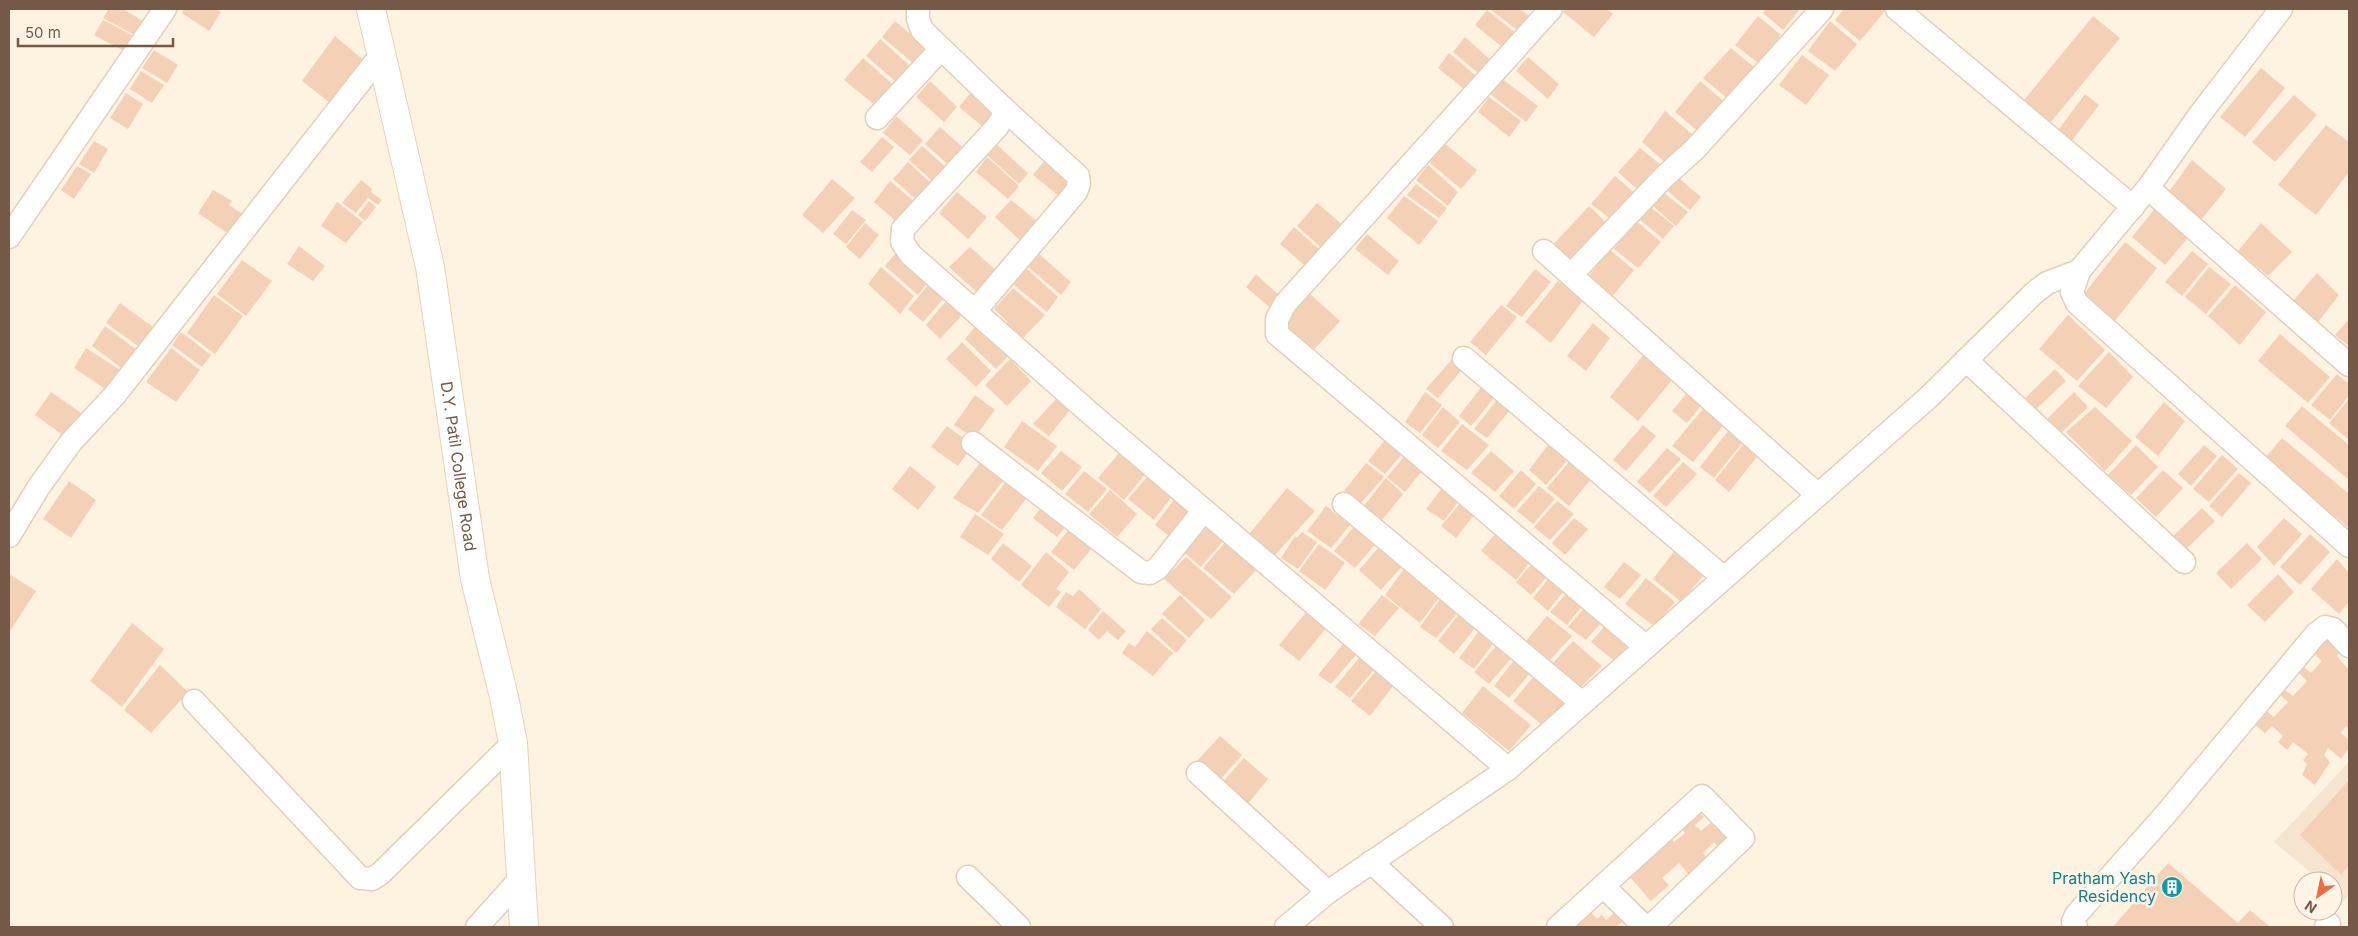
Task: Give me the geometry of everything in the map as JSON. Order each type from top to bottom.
[{"type":"street","points":[[9,237],[165,9]]},
{"type":"street","points":[[918,9],[918,19],[922,30],[1003,108],[1078,176],[1079,184],[1076,192],[974,311]]},
{"type":"street","points":[[1551,9],[1285,304],[1278,319],[1277,334],[1646,647]]},
{"type":"street","points":[[1570,275],[1664,177],[1695,149],[1822,9]]},
{"type":"street","points":[[1897,9],[2133,207]]},
{"type":"street","points":[[2281,9],[2201,113],[2148,188],[2079,271],[2072,292],[2077,303],[2349,546]]},
{"type":"street","name":"D.Y. Patil College Road","points":[[371,10],[430,267],[475,579],[504,697],[513,743],[524,927]]},
{"type":"street","points":[[877,118],[941,49]]},
{"type":"street","points":[[9,536],[38,488],[71,442],[114,396],[381,55]]},
{"type":"street","points":[[1003,108],[1003,117],[997,127],[903,229],[902,242],[911,255],[1090,414],[1508,769]]},
{"type":"street","points":[[2148,188],[2349,365]]},
{"type":"street","points":[[1544,251],[1818,495]]},
{"type":"street","points":[[1286,927],[1328,892],[1508,769],[1930,396],[2034,293],[2047,283],[2079,271]]},
{"type":"street","points":[[1464,358],[1724,578]]},
{"type":"street","points":[[1966,360],[2184,562]]},
{"type":"street","points":[[973,443],[1141,572],[1150,573],[1158,568],[1204,510]]},
{"type":"street","points":[[1344,504],[1582,704]]},
{"type":"street","points":[[2076,927],[2073,922],[2076,915],[2165,814],[2316,634],[2325,627],[2333,629],[2349,646]]},
{"type":"street","points":[[194,701],[360,878],[372,879],[381,873],[513,743]]},
{"type":"street","points":[[1198,772],[1328,892]]},
{"type":"street","points":[[1558,927],[1702,796],[1743,838],[1650,927]]},
{"type":"street","points":[[1371,862],[1442,927]]},
{"type":"street","points":[[968,877],[1019,927]]},
{"type":"street","points":[[477,927],[520,879]]},
{"type":"street","points":[[1603,886],[1644,927]]},
{"type":"shaded area","points":[[2349,762],[2349,895],[2344,901],[2343,871],[2309,871],[2274,842]]},
{"type":"building","points":[[109,9],[123,9],[148,24],[140,38],[103,18]]},
{"type":"building","points":[[184,9],[217,9],[221,12],[209,31],[182,13]]},
{"type":"building","points":[[1490,9],[1520,9],[1533,19],[1521,33]]},
{"type":"building","points":[[1566,9],[1606,9],[1613,14],[1594,37],[1563,12]]},
{"type":"building","points":[[1766,9],[1800,9],[1783,30],[1763,13]]},
{"type":"building","points":[[1844,9],[1883,9],[1885,11],[1860,41],[1835,20]]},
{"type":"building","points":[[1487,10],[1518,35],[1506,50],[1475,25]]},
{"type":"building","points":[[1758,16],[1781,35],[1758,63],[1735,45]]},
{"type":"building","points":[[2093,16],[2120,38],[2046,128],[2019,106]]},
{"type":"building","points":[[103,20],[142,40],[131,55],[94,35]]},
{"type":"building","points":[[895,21],[931,52],[919,68],[882,37]]},
{"type":"building","points":[[1830,21],[1857,44],[1835,71],[1808,51]]},
{"type":"building","points":[[335,36],[368,64],[334,106],[302,81]]},
{"type":"building","points":[[1465,37],[1496,65],[1484,78],[1453,52]]},
{"type":"building","points":[[880,39],[916,71],[902,87],[866,56]]},
{"type":"building","points":[[1731,48],[1756,69],[1729,100],[1703,78]]},
{"type":"building","points":[[154,50],[178,65],[167,83],[142,68]]},
{"type":"building","points":[[1449,53],[1481,80],[1470,94],[1438,68]]},
{"type":"building","points":[[1802,55],[1829,75],[1806,105],[1779,85]]},
{"type":"building","points":[[1528,57],[1559,84],[1548,99],[1516,71]]},
{"type":"building","points":[[863,58],[899,90],[881,110],[844,80]]},
{"type":"building","points":[[2261,68],[2285,88],[2245,137],[2220,117]]},
{"type":"building","points":[[141,71],[164,85],[152,103],[130,89]]},
{"type":"building","points":[[1502,79],[1538,106],[1526,122],[1490,94]]},
{"type":"building","points":[[930,81],[957,107],[944,122],[916,97]]},
{"type":"building","points":[[1700,81],[1726,103],[1700,133],[1675,112]]},
{"type":"building","points":[[972,91],[999,116],[987,130],[959,107]]},
{"type":"building","points":[[126,93],[143,104],[128,129],[110,118]]},
{"type":"building","points":[[2085,94],[2099,105],[2067,147],[2053,137]]},
{"type":"building","points":[[2294,95],[2317,115],[2275,162],[2252,142]]},
{"type":"building","points":[[1489,97],[1521,121],[1509,137],[1478,112]]},
{"type":"building","points":[[1665,111],[1692,134],[1667,164],[1642,142]]},
{"type":"building","points":[[896,116],[923,140],[910,155],[883,133]]},
{"type":"building","points":[[2326,125],[2349,142],[2349,172],[2316,215],[2278,185]]},
{"type":"building","points":[[940,127],[967,151],[952,168],[925,144]]},
{"type":"building","points":[[882,137],[894,147],[872,172],[860,162]]},
{"type":"building","points":[[94,141],[108,149],[94,173],[79,164]]},
{"type":"building","points":[[1444,143],[1477,170],[1461,189],[1430,163]]},
{"type":"building","points":[[996,144],[1028,173],[1019,184],[987,155]]},
{"type":"building","points":[[922,146],[949,170],[937,185],[909,160]]},
{"type":"building","points":[[1640,148],[1661,165],[1638,190],[1618,172]]},
{"type":"building","points":[[987,157],[1019,186],[1008,199],[976,172]]},
{"type":"building","points":[[1046,159],[1076,187],[1065,201],[1033,175]]},
{"type":"building","points":[[2192,160],[2226,189],[2202,219],[2168,193]]},
{"type":"building","points":[[908,162],[933,185],[919,202],[893,179]]},
{"type":"building","points":[[1428,165],[1458,192],[1448,206],[1416,180]]},
{"type":"building","points":[[77,166],[91,174],[74,199],[61,190]]},
{"type":"building","points":[[1675,175],[1701,197],[1690,210],[1664,188]]},
{"type":"building","points":[[1615,176],[1636,194],[1612,220],[1591,204]]},
{"type":"building","points":[[832,179],[855,198],[823,233],[802,215]]},
{"type":"building","points":[[361,180],[372,189],[371,192],[382,200],[378,205],[368,198],[356,213],[342,203]]},
{"type":"building","points":[[890,181],[917,204],[898,223],[874,202]]},
{"type":"building","points":[[1416,184],[1447,208],[1439,218],[1407,195]]},
{"type":"building","points":[[213,190],[232,201],[229,205],[247,217],[233,237],[198,213]]},
{"type":"building","points":[[957,192],[987,217],[968,239],[939,213]]},
{"type":"building","points":[[1664,193],[1688,212],[1676,226],[1653,206]]},
{"type":"building","points":[[1404,196],[1438,221],[1419,245],[1387,218]]},
{"type":"building","points":[[1011,200],[1043,226],[1026,246],[995,217]]},
{"type":"building","points":[[369,201],[376,207],[365,221],[358,215]]},
{"type":"building","points":[[337,202],[363,222],[346,243],[321,226]]},
{"type":"building","points":[[1317,203],[1346,228],[1326,252],[1297,226]]},
{"type":"building","points":[[1589,206],[1608,224],[1573,264],[1549,249]]},
{"type":"building","points":[[1649,206],[1674,226],[1663,239],[1638,218]]},
{"type":"building","points":[[2157,206],[2191,234],[2165,265],[2132,237]]},
{"type":"building","points":[[852,210],[866,220],[846,244],[833,234]]},
{"type":"building","points":[[1636,221],[1661,242],[1638,268],[1614,249]]},
{"type":"building","points":[[865,223],[879,235],[860,259],[846,247]]},
{"type":"building","points":[[2261,223],[2292,252],[2268,276],[2238,251]]},
{"type":"building","points":[[1294,227],[1324,254],[1310,270],[1280,244]]},
{"type":"building","points":[[1367,234],[1399,261],[1388,275],[1355,249]]},
{"type":"building","points":[[2125,242],[2157,268],[2114,322],[2083,295]]},
{"type":"building","points":[[299,246],[325,266],[313,281],[287,264]]},
{"type":"building","points":[[970,247],[999,273],[980,295],[949,267]]},
{"type":"building","points":[[899,249],[931,278],[918,295],[885,266]]},
{"type":"building","points":[[1610,250],[1634,270],[1611,298],[1587,278]]},
{"type":"building","points":[[2192,251],[2208,264],[2182,296],[2165,282]]},
{"type":"building","points":[[1038,253],[1071,282],[1061,295],[1027,266]]},
{"type":"building","points":[[242,260],[272,281],[246,316],[217,294]]},
{"type":"building","points":[[881,267],[914,296],[900,314],[868,284]]},
{"type":"building","points":[[2209,267],[2231,284],[2206,314],[2185,297]]},
{"type":"building","points":[[1026,268],[1058,297],[1047,312],[1014,285]]},
{"type":"building","points":[[1535,269],[1551,282],[1522,317],[1506,306]]},
{"type":"building","points":[[2317,273],[2339,295],[2318,322],[2292,302]]},
{"type":"building","points":[[1256,274],[1285,301],[1275,312],[1246,287]]},
{"type":"building","points":[[1558,281],[1584,299],[1551,343],[1525,322]]},
{"type":"building","points":[[930,283],[946,296],[923,322],[908,309]]},
{"type":"building","points":[[2235,285],[2266,312],[2240,345],[2208,316]]},
{"type":"building","points":[[1013,288],[1045,315],[1023,338],[1006,324],[1008,322],[994,309]]},
{"type":"building","points":[[1310,294],[1340,321],[1312,352],[1281,326]]},
{"type":"building","points":[[214,295],[243,316],[215,354],[187,333]]},
{"type":"building","points":[[947,300],[963,314],[940,339],[926,325]]},
{"type":"building","points":[[120,303],[157,330],[142,349],[106,323]]},
{"type":"building","points":[[1501,305],[1517,317],[1486,355],[1470,342]]},
{"type":"building","points":[[2068,315],[2105,350],[2077,381],[2039,349]]},
{"type":"building","points":[[2349,319],[2349,346],[2335,335]]},
{"type":"building","points":[[1593,323],[1610,338],[1586,371],[1567,356]]},
{"type":"building","points":[[977,324],[1010,354],[996,369],[965,339]]},
{"type":"building","points":[[105,326],[141,353],[127,372],[92,346]]},
{"type":"building","points":[[181,332],[211,355],[202,367],[172,345]]},
{"type":"building","points":[[2280,334],[2330,377],[2308,403],[2258,361]]},
{"type":"building","points":[[962,342],[991,371],[976,387],[946,359]]},
{"type":"building","points":[[86,348],[123,372],[110,392],[74,368]]},
{"type":"building","points":[[171,348],[200,370],[176,402],[146,382]]},
{"type":"building","points":[[2109,352],[2133,377],[2106,408],[2078,386]]},
{"type":"building","points":[[1644,354],[1672,380],[1638,421],[1610,397]]},
{"type":"building","points":[[1453,358],[1465,366],[1438,398],[1426,389]]},
{"type":"building","points":[[1010,359],[1031,381],[1007,406],[985,385]]},
{"type":"building","points":[[2055,369],[2066,381],[2033,412],[2022,401]]},
{"type":"building","points":[[2337,374],[2349,384],[2349,395],[2330,420],[2311,405]]},
{"type":"building","points":[[1486,381],[1498,393],[1471,426],[1459,416]]},
{"type":"building","points":[[1690,389],[1704,402],[1687,423],[1672,411]]},
{"type":"building","points":[[51,392],[87,417],[71,441],[35,415]]},
{"type":"building","points":[[1425,392],[1442,405],[1420,433],[1405,422]]},
{"type":"building","points":[[2074,392],[2088,407],[2059,435],[2045,421]]},
{"type":"building","points":[[975,395],[995,410],[974,438],[954,425]]},
{"type":"building","points":[[1501,395],[1514,405],[1487,438],[1474,429]]},
{"type":"building","points":[[1057,398],[1070,410],[1049,436],[1033,424]]},
{"type":"building","points":[[2349,399],[2349,440],[2329,423]]},
{"type":"building","points":[[2164,402],[2185,421],[2158,456],[2135,437]]},
{"type":"building","points":[[1707,404],[1727,421],[1693,462],[1672,446]]},
{"type":"building","points":[[2302,406],[2349,445],[2349,480],[2285,426]]},
{"type":"building","points":[[1443,407],[1460,422],[1438,448],[1422,435]]},
{"type":"building","points":[[2095,407],[2132,441],[2105,471],[2066,432]]},
{"type":"building","points":[[1022,421],[1057,446],[1038,471],[1004,447]]},
{"type":"building","points":[[1462,424],[1489,445],[1467,470],[1441,451]]},
{"type":"building","points":[[1643,425],[1656,436],[1626,471],[1613,460]]},
{"type":"building","points":[[947,426],[973,445],[958,466],[931,447]]},
{"type":"building","points":[[1732,426],[1746,438],[1714,478],[1700,467]]},
{"type":"building","points":[[1389,435],[1406,449],[1385,474],[1368,461]]},
{"type":"building","points":[[1554,437],[1573,454],[1546,485],[1529,470]]},
{"type":"building","points":[[2282,438],[2349,494],[2349,528],[2265,458]]},
{"type":"building","points":[[1746,441],[1760,453],[1729,492],[1715,480]]},
{"type":"building","points":[[2136,445],[2158,467],[2131,495],[2108,475]]},
{"type":"building","points":[[2204,445],[2217,456],[2191,486],[2178,474]]},
{"type":"building","points":[[1667,448],[1681,459],[1650,493],[1637,482]]},
{"type":"building","points":[[1061,451],[1082,467],[1062,491],[1041,473]]},
{"type":"building","points":[[1409,451],[1426,466],[1405,492],[1387,477]]},
{"type":"building","points":[[1491,451],[1514,471],[1495,492],[1471,473]]},
{"type":"building","points":[[1120,452],[1145,474],[1124,500],[1098,478]]},
{"type":"building","points":[[986,455],[1010,472],[978,513],[953,498]]},
{"type":"building","points":[[2222,455],[2238,469],[2209,502],[2193,489]]},
{"type":"building","points":[[1574,456],[1594,475],[1569,506],[1547,488]]},
{"type":"building","points":[[1683,462],[1697,474],[1666,507],[1653,496]]},
{"type":"building","points":[[1366,463],[1384,477],[1360,504],[1344,491]]},
{"type":"building","points":[[910,466],[936,487],[918,510],[892,489]]},
{"type":"building","points":[[1521,470],[1536,484],[1514,509],[1499,496]]},
{"type":"building","points":[[2163,470],[2183,488],[2156,517],[2136,498]]},
{"type":"building","points":[[1084,471],[1107,489],[1088,512],[1065,494]]},
{"type":"building","points":[[2239,473],[2251,483],[2222,517],[2209,506]]},
{"type":"building","points":[[1149,475],[1173,495],[1154,520],[1128,499]]},
{"type":"building","points":[[1010,476],[1032,491],[1002,530],[981,515]]},
{"type":"building","points":[[1386,478],[1403,494],[1382,520],[1363,507]]},
{"type":"building","points":[[69,481],[96,500],[71,538],[43,519]]},
{"type":"building","points":[[1446,483],[1462,496],[1444,521],[1426,509]]},
{"type":"building","points":[[1539,486],[1555,499],[1533,524],[1517,511]]},
{"type":"building","points":[[1287,488],[1315,511],[1275,555],[1250,533]]},
{"type":"building","points":[[1110,490],[1137,514],[1117,537],[1089,514]]},
{"type":"building","points":[[1176,497],[1194,514],[1174,540],[1155,525]]},
{"type":"building","points":[[1464,499],[1477,511],[1456,538],[1441,526]]},
{"type":"building","points":[[1046,501],[1070,521],[1057,537],[1033,518]]},
{"type":"building","points":[[1557,501],[1574,514],[1550,540],[1534,527]]},
{"type":"building","points":[[1326,506],[1350,525],[1331,548],[1307,531]]},
{"type":"building","points":[[2202,508],[2215,521],[2186,549],[2173,536]]},
{"type":"building","points":[[975,514],[1004,534],[988,555],[960,537]]},
{"type":"building","points":[[1574,518],[1588,529],[1565,555],[1552,543]]},
{"type":"building","points":[[2284,518],[2302,534],[2274,566],[2257,547]]},
{"type":"building","points":[[1074,523],[1097,542],[1074,570],[1051,552]]},
{"type":"building","points":[[1356,524],[1378,541],[1355,568],[1334,551]]},
{"type":"building","points":[[1207,527],[1223,541],[1201,567],[1184,552]]},
{"type":"building","points":[[1500,528],[1534,557],[1516,580],[1481,551]]},
{"type":"building","points":[[1302,532],[1317,542],[1298,569],[1281,558],[1295,536],[1297,538]]},
{"type":"building","points":[[2310,534],[2330,552],[2300,585],[2280,567]]},
{"type":"building","points":[[1228,539],[1259,567],[1234,594],[1203,568]]},
{"type":"building","points":[[1003,543],[1032,566],[1019,582],[991,559]]},
{"type":"building","points":[[2247,543],[2262,559],[2231,589],[2216,573]]},
{"type":"building","points":[[1319,544],[1345,563],[1325,590],[1299,571]]},
{"type":"building","points":[[1381,545],[1403,565],[1381,590],[1359,570]]},
{"type":"building","points":[[1679,545],[1708,570],[1681,602],[1653,579]]},
{"type":"building","points":[[1046,552],[1069,572],[1056,589],[1061,592],[1049,607],[1021,585]]},
{"type":"building","points":[[1186,557],[1232,597],[1211,619],[1164,579]]},
{"type":"building","points":[[1537,558],[1552,571],[1531,595],[1516,582]]},
{"type":"building","points":[[2337,559],[2349,573],[2349,601],[2339,614],[2311,589]]},
{"type":"building","points":[[1624,562],[1641,575],[1620,599],[1604,587]]},
{"type":"building","points":[[1404,569],[1440,596],[1420,623],[1385,595]]},
{"type":"building","points":[[1553,573],[1568,586],[1548,611],[1533,598]]},
{"type":"building","points":[[9,574],[36,591],[10,631],[9,630]]},
{"type":"building","points":[[2278,574],[2294,592],[2265,622],[2247,605]]},
{"type":"building","points":[[1646,578],[1675,602],[1654,626],[1625,604]]},
{"type":"building","points":[[1571,588],[1587,600],[1567,625],[1550,612]]},
{"type":"building","points":[[1079,589],[1101,609],[1085,629],[1056,607],[1066,592],[1073,596]]},
{"type":"building","points":[[1180,595],[1205,620],[1189,638],[1162,614]]},
{"type":"building","points":[[1382,595],[1399,608],[1375,636],[1358,624]]},
{"type":"building","points":[[1441,598],[1459,611],[1436,638],[1420,627]]},
{"type":"building","points":[[1589,602],[1606,617],[1586,640],[1568,627]]},
{"type":"building","points":[[1308,610],[1328,626],[1299,661],[1279,645]]},
{"type":"building","points":[[1103,611],[1126,631],[1118,640],[1107,631],[1099,640],[1088,630]]},
{"type":"building","points":[[1460,613],[1476,627],[1454,654],[1438,641]]},
{"type":"building","points":[[1547,616],[1572,636],[1549,661],[1525,642]]},
{"type":"building","points":[[1162,618],[1187,640],[1176,653],[1151,629]]},
{"type":"building","points":[[1610,620],[1636,642],[1617,663],[1591,642]]},
{"type":"building","points":[[132,623],[164,649],[122,707],[90,681]]},
{"type":"building","points":[[1480,630],[1495,641],[1474,669],[1459,658]]},
{"type":"building","points":[[1147,631],[1173,653],[1153,676],[1122,653],[1129,643],[1135,647]]},
{"type":"building","points":[[2325,636],[2338,642],[2334,649],[2339,652],[2337,656],[2349,670],[2349,729],[2346,726],[2341,733],[2349,740],[2349,748],[2341,759],[2328,748],[2324,755],[2330,762],[2315,785],[2302,775],[2307,764],[2303,760],[2308,754],[2293,742],[2287,750],[2278,742],[2283,736],[2272,726],[2265,733],[2248,719],[2260,706],[2274,717],[2288,702],[2279,694],[2283,689],[2293,696],[2307,681],[2298,672],[2303,666],[2311,673],[2322,661],[2312,652]]},
{"type":"building","points":[[1347,639],[1360,650],[1331,684],[1318,675]]},
{"type":"building","points":[[1573,641],[1602,666],[1580,688],[1551,665]]},
{"type":"building","points":[[1498,644],[1513,656],[1489,684],[1474,672]]},
{"type":"building","points":[[1363,653],[1378,665],[1350,698],[1335,687]]},
{"type":"building","points":[[1515,659],[1532,671],[1509,698],[1494,686]]},
{"type":"building","points":[[160,665],[188,692],[151,733],[124,710]]},
{"type":"building","points":[[1379,667],[1397,681],[1370,716],[1351,701]]},
{"type":"building","points":[[1535,675],[1568,704],[1547,729],[1513,701]]},
{"type":"building","points":[[1483,686],[1531,725],[1509,751],[1462,713]]},
{"type":"building","points":[[1220,736],[1242,755],[1219,781],[1197,761]]},
{"type":"building","points":[[1244,758],[1268,779],[1247,805],[1221,784]]},
{"type":"building","points":[[2349,780],[2349,865],[2343,872],[2337,871],[2300,835]]},
{"type":"building","points":[[1696,809],[1704,817],[1695,825],[1701,831],[1714,820],[1733,841],[1722,851],[1714,842],[1703,853],[1708,859],[1690,876],[1679,863],[1662,878],[1669,885],[1651,901],[1628,875],[1666,833],[1674,842],[1685,833],[1678,825]]},
{"type":"building","name":"Pratham Yash Residency","points":[[2168,863],[2238,923],[2250,910],[2270,927],[2113,927]]},
{"type":"building","points":[[1586,906],[1597,919],[1602,915],[1606,920],[1614,913],[1622,922],[1616,927],[1579,927],[1577,924]]},
{"type":"place","name":"Pratham Yash Residency","points":[[2172,887]]}]
